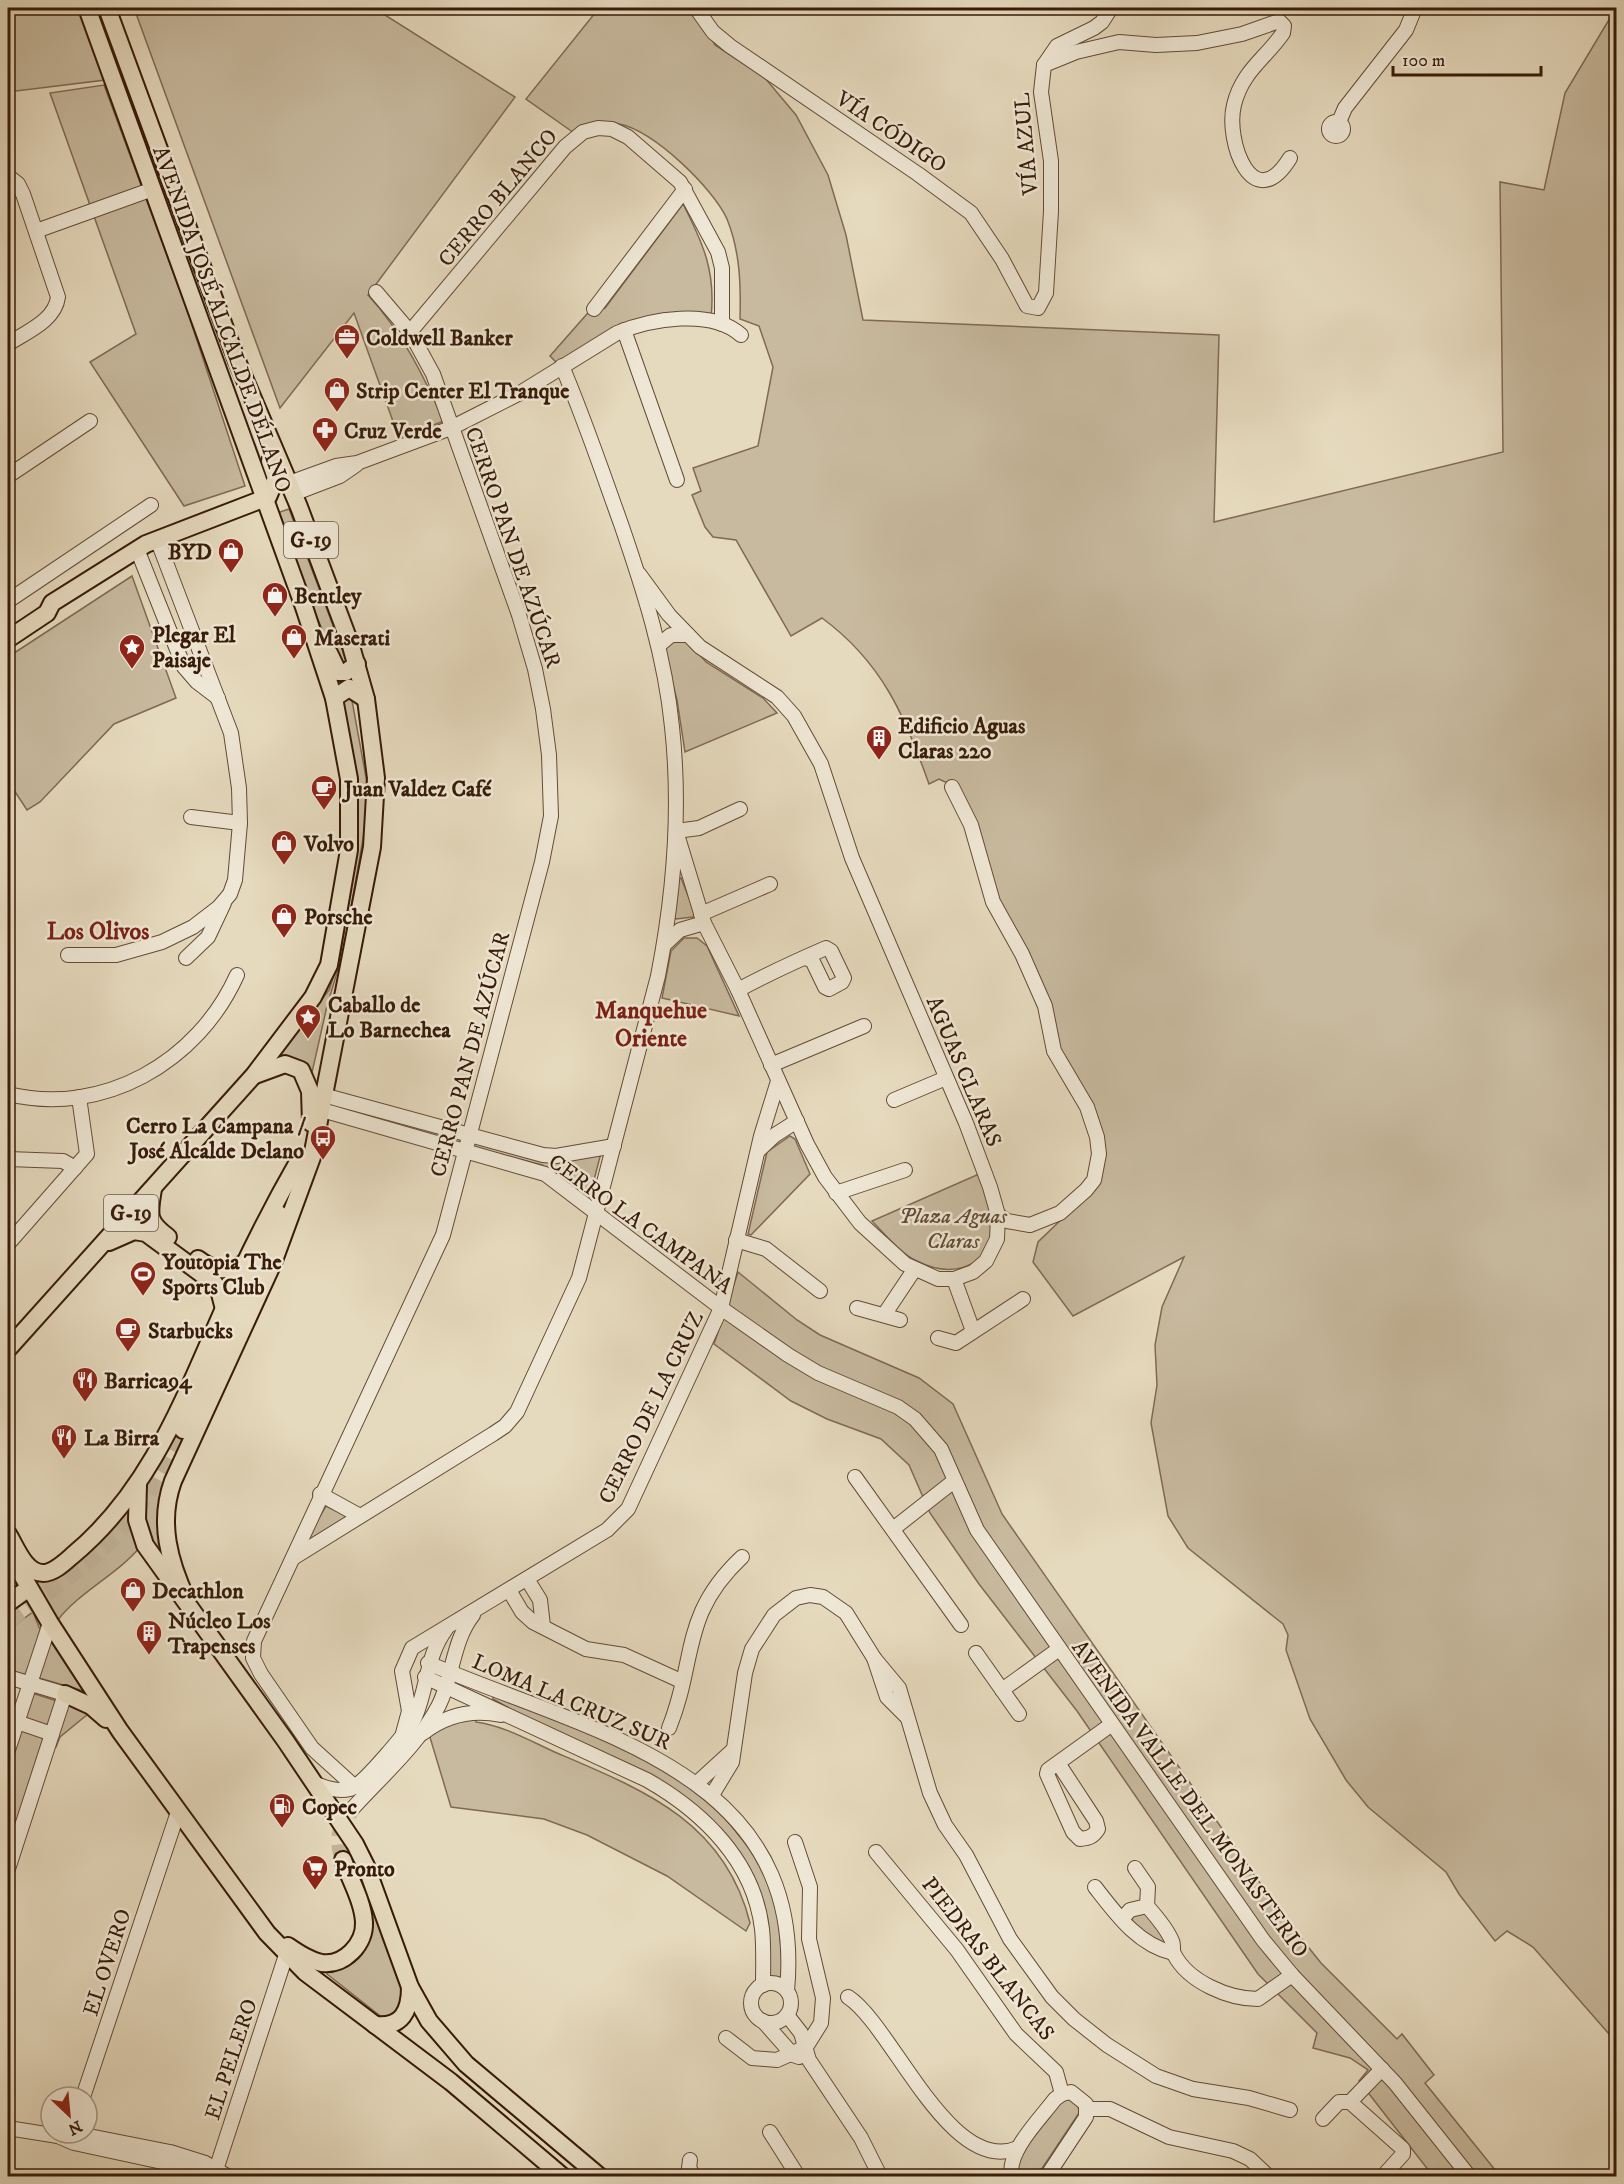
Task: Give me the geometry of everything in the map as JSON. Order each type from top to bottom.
[{"type":"main road","name":"AVENIDA JOSÉ ALCALDE DÉLANO","points":[[8,1349],[254,1075],[313,997],[326,975],[334,947],[350,822],[346,758],[334,698],[304,607],[87,8]]},
{"type":"main road","name":"AVENIDA JOSÉ ALCALDE DÉLANO","points":[[107,8],[249,391],[291,488],[357,664],[366,699],[376,778],[374,831],[304,1186],[273,1263],[170,1490],[166,1508],[167,1544],[174,1572],[187,1600]]},
{"type":"main road","points":[[8,626],[41,604],[52,603],[137,549],[271,494],[276,478],[259,432],[249,391]]},
{"type":"main road","points":[[8,639],[47,613],[52,603]]},
{"type":"main road","points":[[304,607],[312,610],[336,670],[346,672],[357,664]]},
{"type":"main road","points":[[334,698],[349,688],[366,699]]},
{"type":"main road","points":[[254,1075],[285,1064],[301,1070],[318,1109]]},
{"type":"main road","name":"AVENIDA JOSÉ ALCALDE DÉLANO","points":[[183,1431],[266,1251],[318,1109]]},
{"type":"main road","points":[[8,1534],[29,1568],[35,1572],[46,1573],[59,1566],[88,1542],[138,1485],[168,1434],[245,1263],[298,1162]]},
{"type":"main road","points":[[153,1189],[149,1214],[156,1228],[211,1269],[222,1271],[245,1263]]},
{"type":"main road","points":[[103,1245],[135,1231],[146,1233],[214,1283],[219,1290],[224,1309]]},
{"type":"main road","points":[[138,1485],[137,1520],[145,1545],[187,1600]]},
{"type":"main road","points":[[8,1551],[50,1623],[120,1731],[259,1924],[286,1955],[451,2082],[562,2176]]},
{"type":"main road","points":[[8,1604],[29,1587]]},
{"type":"main road","name":"G-19","points":[[187,1600],[355,1844],[366,1866],[410,1987],[429,2021],[458,2055],[598,2176]]},
{"type":"main road","points":[[65,1694],[91,1706],[120,1731]]},
{"type":"main road","points":[[259,1924],[297,1952],[318,1962],[334,1962],[350,1954],[361,1939],[364,1921],[343,1860]]},
{"type":"main road","points":[[375,2025],[389,2025],[402,2019],[408,2009],[410,1987]]},
{"type":"street","name":"VÍA CÓDIGO","points":[[696,8],[713,32],[730,46],[934,185],[971,213],[1002,259],[1027,306],[1038,308]]},
{"type":"street","name":"VÍA AZUL","points":[[1038,308],[1047,293],[1051,211],[1050,155],[1041,92],[1044,65],[1049,54],[1057,46],[1094,28],[1102,22],[1112,8]]},
{"type":"street","points":[[1339,122],[1345,108],[1406,30],[1415,8]]},
{"type":"street","points":[[1044,65],[1076,52],[1119,42],[1156,45],[1197,43],[1242,34],[1280,21],[1284,26],[1283,33],[1245,78],[1234,104],[1232,125],[1235,144],[1243,163],[1251,176],[1258,181],[1265,182],[1275,177],[1290,158]]},
{"type":"street","name":"CERRO BLANCO","points":[[410,332],[565,147],[583,132],[605,127],[619,131],[674,175],[685,189],[718,252],[722,268],[722,324]]},
{"type":"street","points":[[8,176],[18,184],[23,194],[56,287],[57,302],[48,318],[8,344]]},
{"type":"street","points":[[36,231],[153,189]]},
{"type":"street","points":[[594,309],[685,189]]},
{"type":"street","name":"CERRO PAN DE AZÚCAR","points":[[355,1787],[312,1748],[261,1674],[253,1658],[254,1641],[320,1494],[443,1235],[542,862],[552,798],[549,755],[535,669],[519,615],[433,374],[410,332],[376,292]]},
{"type":"street","points":[[291,488],[340,476],[357,463],[451,428],[520,393],[624,330],[666,319],[722,324],[741,335]]},
{"type":"street","points":[[624,330],[677,480]]},
{"type":"street","points":[[293,1558],[493,1434],[512,1419],[579,1278],[664,945],[676,831],[672,726],[658,645],[639,574],[591,435],[562,366]]},
{"type":"street","points":[[8,476],[90,421]]},
{"type":"street","points":[[8,601],[151,505]]},
{"type":"street","points":[[157,539],[218,698],[235,751],[240,823],[235,880],[208,937],[186,958]]},
{"type":"street","points":[[137,549],[184,667],[197,682],[218,698]]},
{"type":"street","name":"AGUAS CLARAS","points":[[639,574],[669,615],[688,635],[715,659],[777,697],[802,729],[821,764],[852,858],[966,1123],[998,1215],[999,1231],[991,1255],[973,1272],[954,1279]]},
{"type":"street","points":[[159,601],[178,593]]},
{"type":"street","points":[[658,645],[671,635],[688,635]]},
{"type":"street","points":[[952,787],[974,834],[993,902],[1022,954],[1048,1012],[1054,1052],[1083,1100],[1097,1137],[1099,1154],[1094,1180],[1060,1213],[1030,1225],[1007,1221],[998,1215]]},
{"type":"street","points":[[676,831],[699,828],[740,809]]},
{"type":"street","points":[[191,817],[240,823]]},
{"type":"street","points":[[676,831],[702,919],[738,990],[815,1161],[836,1193],[873,1237],[914,1270],[929,1277],[954,1279],[973,1331]]},
{"type":"street","points":[[672,877],[679,872],[688,876]]},
{"type":"street","points":[[664,945],[680,930],[770,884]]},
{"type":"street","points":[[68,955],[108,956],[147,948],[193,927],[225,901]]},
{"type":"street","points":[[668,917],[680,930]]},
{"type":"street","points":[[738,990],[804,958]]},
{"type":"street","points":[[8,1094],[44,1099],[79,1097],[132,1082],[179,1054],[213,1018],[237,975]]},
{"type":"street","points":[[771,1065],[864,1026]]},
{"type":"street","points":[[894,1101],[946,1078]]},
{"type":"street","name":"CERRO DE LA CRUZ","points":[[408,1739],[409,1716],[402,1680],[403,1662],[412,1648],[612,1526],[628,1509],[721,1308],[760,1136],[778,1081]]},
{"type":"street","points":[[8,1244],[85,1158],[87,1150],[79,1097]]},
{"type":"street","name":"CERRO LA CAMPANA","points":[[318,1109],[470,1135],[543,1155],[556,1156],[614,1146]]},
{"type":"street","name":"CERRO LA CAMPANA","points":[[318,1109],[545,1174],[721,1308],[818,1373],[888,1402],[915,1419]]},
{"type":"street","points":[[758,1151],[775,1135],[797,1121]]},
{"type":"street","points":[[8,1159],[63,1161],[75,1167]]},
{"type":"street","points":[[836,1193],[905,1170]]},
{"type":"street","points":[[736,1240],[766,1249],[820,1291]]},
{"type":"street","points":[[884,1315],[914,1270]]},
{"type":"street","points":[[938,1338],[954,1343],[1023,1299]]},
{"type":"street","points":[[857,1308],[900,1320]]},
{"type":"street","name":"AVENIDA VALLE DEL MONASTERIO","points":[[915,1419],[934,1439],[977,1530],[1263,1940],[1292,1975],[1382,2069],[1469,2176]]},
{"type":"street","points":[[855,1477],[961,1625]]},
{"type":"street","points":[[893,1529],[954,1481]]},
{"type":"street","points":[[320,1494],[360,1516]]},
{"type":"street","points":[[669,1728],[700,1613],[722,1577],[742,1557]]},
{"type":"street","points":[[528,1579],[540,1600],[543,1626]]},
{"type":"street","points":[[510,1590],[527,1617],[543,1626],[586,1648],[624,1655],[681,1681]]},
{"type":"street","points":[[711,1795],[729,1769],[745,1673],[752,1649],[770,1620],[790,1602],[810,1595],[823,1597],[837,1605],[855,1626],[874,1658],[898,1688],[930,1793],[945,1825],[966,1855],[1010,1939],[1052,1997],[1074,2019],[1156,2076],[1193,2089],[1250,2098],[1290,2110]]},
{"type":"street","name":"CERRO DE LA CRUZ","points":[[353,1808],[408,1739],[439,1705],[462,1632],[479,1609]]},
{"type":"street","points":[[8,1750],[50,1623]]},
{"type":"street","name":"CERRO DE LA CRUZ","points":[[355,1787],[408,1739],[427,1670],[447,1627]]},
{"type":"street","points":[[1002,1690],[1059,1649]]},
{"type":"street","points":[[976,1653],[1019,1714]]},
{"type":"street","name":"LOMA LA CRUZ SUR","points":[[427,1670],[644,1752],[697,1783],[711,1795],[755,1844],[773,1876],[788,1937],[787,1991],[791,2004],[787,2015]]},
{"type":"street","points":[[8,1677],[65,1694],[11,1847],[8,1869]]},
{"type":"street","name":"LOMA LA CRUZ SUR","points":[[449,1679],[511,1718],[647,1780],[678,1800],[718,1834],[746,1875],[757,1906],[762,1930],[763,1985],[754,1992],[751,2003],[754,2014],[763,2021]]},
{"type":"street","name":"LOMA LA CRUZ SUR","points":[[408,1739],[446,1719],[467,1712],[489,1712],[511,1718]]},
{"type":"street","points":[[16,1722],[52,1734]]},
{"type":"street","points":[[1058,1763],[1096,1821],[1098,1828],[1094,1836],[1080,1839],[1073,1832],[1047,1774],[1048,1770],[1112,1724]]},
{"type":"street","points":[[697,1783],[718,1767],[733,1750]]},
{"type":"street","points":[[314,1783],[340,1790],[355,1787]]},
{"type":"street","name":"EL OVERO","points":[[87,2085],[178,1812]]},
{"type":"street","points":[[168,1840],[176,1833],[193,1832]]},
{"type":"street","points":[[795,1842],[810,1887],[811,1952],[824,1998],[821,2023],[808,2054]]},
{"type":"street","name":"PIEDRAS BLANCAS","points":[[876,1851],[957,1950],[1016,2034],[1056,2072],[1062,2094]]},
{"type":"street","points":[[1136,1868],[1148,1887],[1147,1906],[1172,1941],[1173,1953]]},
{"type":"street","points":[[1095,1887],[1116,1914],[1123,1917],[1130,1930],[1161,1950],[1173,1953],[1197,1979],[1226,1995],[1258,1999],[1292,1975]]},
{"type":"street","points":[[1123,1917],[1130,1910],[1147,1906]]},
{"type":"street","name":"EL PELERO","points":[[218,2174],[286,1955]]},
{"type":"street","points":[[763,1985],[774,1983],[787,1991]]},
{"type":"street","points":[[848,1997],[861,2008],[912,2079],[941,2114],[963,2133],[992,2152],[1012,2175]]},
{"type":"street","points":[[763,2021],[773,2023],[787,2015],[801,2033],[808,2054],[855,2128],[880,2176]]},
{"type":"street","points":[[763,2021],[793,2055]]},
{"type":"street","points":[[726,2038],[752,2058],[762,2060],[777,2060],[793,2055],[808,2054]]},
{"type":"street","points":[[1350,2102],[1382,2069]]},
{"type":"street","points":[[1012,2175],[1018,2148],[1062,2094],[1076,2094],[1083,2100],[1087,2109],[1083,2121],[1047,2176]]},
{"type":"street","points":[[1323,2119],[1339,2102],[1350,2102],[1403,2149],[1403,2154],[1385,2174]]},
{"type":"street","points":[[1087,2109],[1106,2108],[1169,2137],[1233,2151],[1250,2159],[1268,2176]]},
{"type":"street","points":[[8,2128],[39,2133]]},
{"type":"street","points":[[770,2132],[798,2176]]},
{"type":"street","points":[[99,2138],[170,2152],[218,2174]]},
{"type":"street","points":[[992,2152],[1004,2153],[1018,2148]]},
{"type":"street","points":[[690,2160],[689,2168],[694,2176]]},
{"type":"green space","points":[[8,8],[78,8],[105,80],[8,92]]},
{"type":"green space","points":[[134,8],[374,8],[515,97],[368,295],[401,339],[420,371],[444,421],[399,438],[354,313],[280,408]]},
{"type":"green space","points":[[599,8],[695,8],[715,45],[765,78],[796,115],[828,175],[846,235],[863,320],[1219,335],[1214,522],[1503,452],[1500,182],[1544,190],[1565,93],[1616,8],[1616,2042],[1533,1947],[1507,1931],[1495,1941],[1459,1894],[1446,1872],[1368,1807],[1346,1780],[1310,1719],[1286,1650],[1288,1635],[1283,1624],[1188,1548],[1168,1516],[1151,1423],[1157,1385],[1155,1345],[1162,1307],[1184,1257],[1073,1316],[1033,1262],[1038,1242],[1067,1214],[1104,1162],[996,901],[954,786],[939,779],[929,784],[900,713],[876,672],[861,653],[822,618],[791,636],[736,540],[713,537],[705,527],[692,495],[701,491],[693,468],[758,446],[773,367],[759,326],[740,319],[739,268],[735,243],[727,219],[696,177],[664,148],[633,128],[607,123],[574,133],[526,99]]},
{"type":"green space","points":[[104,85],[185,304],[245,486],[184,506],[90,362],[136,334],[50,93]]},
{"type":"green space","points":[[683,204],[697,232],[710,272],[711,317],[656,315],[558,364],[550,356],[587,314],[605,308]]},
{"type":"green space","points":[[289,509],[348,665],[339,668],[302,583],[277,513]]},
{"type":"green space","points":[[132,576],[176,698],[114,724],[40,802],[27,810],[8,781],[8,657]]},
{"type":"green space","points":[[683,637],[706,662],[763,698],[777,713],[685,752],[677,700],[664,651],[671,641]]},
{"type":"green space","points":[[351,695],[367,783],[365,827],[344,949],[327,1006],[311,1077],[277,1059],[329,990],[340,956],[354,865],[357,815],[355,762],[342,699]]},
{"type":"green space","points":[[681,878],[695,913],[693,917],[676,919],[674,917],[678,880]]},
{"type":"green space","points":[[684,938],[697,938],[707,946],[739,1016],[662,998],[671,951]]},
{"type":"green space","points":[[347,1107],[542,1161],[601,1153],[589,1199],[542,1165],[344,1114]]},
{"type":"green space","points":[[790,1136],[795,1139],[810,1174],[751,1235],[748,1234],[767,1152]]},
{"type":"green space","name":"Plaza Aguas Claras","points":[[979,1174],[992,1210],[994,1225],[989,1245],[974,1263],[953,1269],[929,1266],[911,1258],[899,1249],[872,1221]]},
{"type":"green space","points":[[738,1272],[797,1320],[820,1335],[919,1378],[953,1404],[1002,1514],[1281,1913],[1321,1963],[1397,2039],[1402,2034],[1434,2075],[1425,2083],[1500,2176],[1433,2176],[1359,2081],[1368,2070],[1350,2058],[1313,2048],[1317,2033],[1258,1974],[1077,1711],[979,1584],[930,1513],[909,1465],[881,1439],[827,1419],[791,1401],[714,1344]]},
{"type":"green space","points":[[168,1476],[162,1557],[147,1540],[142,1493],[147,1481],[159,1489]]},
{"type":"green space","points":[[131,1502],[141,1546],[121,1566],[76,1601],[57,1621],[32,1579]]},
{"type":"green space","points":[[326,1506],[348,1517],[309,1540],[307,1538]]},
{"type":"green space","points":[[33,1612],[41,1632],[27,1673],[24,1675],[8,1671],[8,1630]]},
{"type":"green space","points":[[50,1642],[52,1643],[84,1691],[39,1678]]},
{"type":"green space","points":[[32,1693],[57,1701],[8,1851],[8,1768]]},
{"type":"green space","points":[[493,1694],[522,1703],[642,1757],[669,1771],[713,1803],[761,1863],[778,1910],[783,1977],[771,1980],[769,1977],[770,1948],[767,1922],[717,1826],[493,1699]]},
{"type":"green space","points":[[68,1705],[88,1714],[60,1737],[56,1747],[54,1746]]},
{"type":"green space","points":[[475,1718],[476,1722],[507,1730],[620,1781],[650,1796],[677,1814],[701,1835],[722,1859],[738,1888],[750,1923],[746,1931],[667,1876],[587,1835],[544,1819],[451,1807],[429,1734],[435,1729]]},
{"type":"green space","points":[[369,1894],[398,1980],[410,2004],[388,2022],[327,1974],[327,1971],[343,1968],[355,1962],[363,1954],[367,1945],[369,1922],[362,1895]]},
{"type":"green space","points":[[1146,1910],[1169,1947],[1133,1928],[1128,1916]]},
{"type":"green space","points":[[1072,2098],[1078,2105],[1079,2113],[1037,2176],[1018,2176],[1016,2157],[1059,2099]]},
{"type":"tunnel","points":[[8,1621],[73,1574],[118,1533],[146,1497],[183,1430]]},
{"type":"tunnel","points":[[343,1860],[339,1845],[340,1832],[353,1808]]},
{"type":"place","name":"Coldwell Banker","points":[[347,360]]},
{"type":"place","name":"Strip Center El Tranque","points":[[337,413]]},
{"type":"place","name":"Cruz Verde","points":[[325,453]]},
{"type":"place","name":"BYD","points":[[231,574]]},
{"type":"place","name":"Bentley","points":[[275,618]]},
{"type":"place","name":"Maserati","points":[[294,660]]},
{"type":"place","name":"Plegar El Paisaje","points":[[132,670]]},
{"type":"place","name":"Edificio Aguas Claras 220","points":[[879,761]]},
{"type":"place","name":"Juan Valdez Café","points":[[324,811]]},
{"type":"place","name":"Volvo","points":[[284,866]]},
{"type":"place","name":"Porsche","points":[[284,939]]},
{"type":"place","name":"Caballo de Lo Barnechea","points":[[308,1040]]},
{"type":"place","name":"Cerro La Campana / José Alcalde Delano","points":[[323,1161]]},
{"type":"place","name":"Youtopia The Sports Club","points":[[143,1297]]},
{"type":"place","name":"Starbucks","points":[[128,1353]]},
{"type":"place","name":"Barrica94","points":[[85,1403]]},
{"type":"place","name":"La Birra","points":[[64,1460]]},
{"type":"place","name":"Decathlon","points":[[133,1613]]},
{"type":"place","name":"Núcleo Los Trapenses","points":[[149,1656]]},
{"type":"place","name":"Copec","points":[[282,1829]]},
{"type":"place","name":"Pronto","points":[[315,1891]]},
{"type":"district","name":"Los Olivos","points":[[98,931]]},
{"type":"district","name":"Manquehue Oriente","points":[[651,1024]]}]
